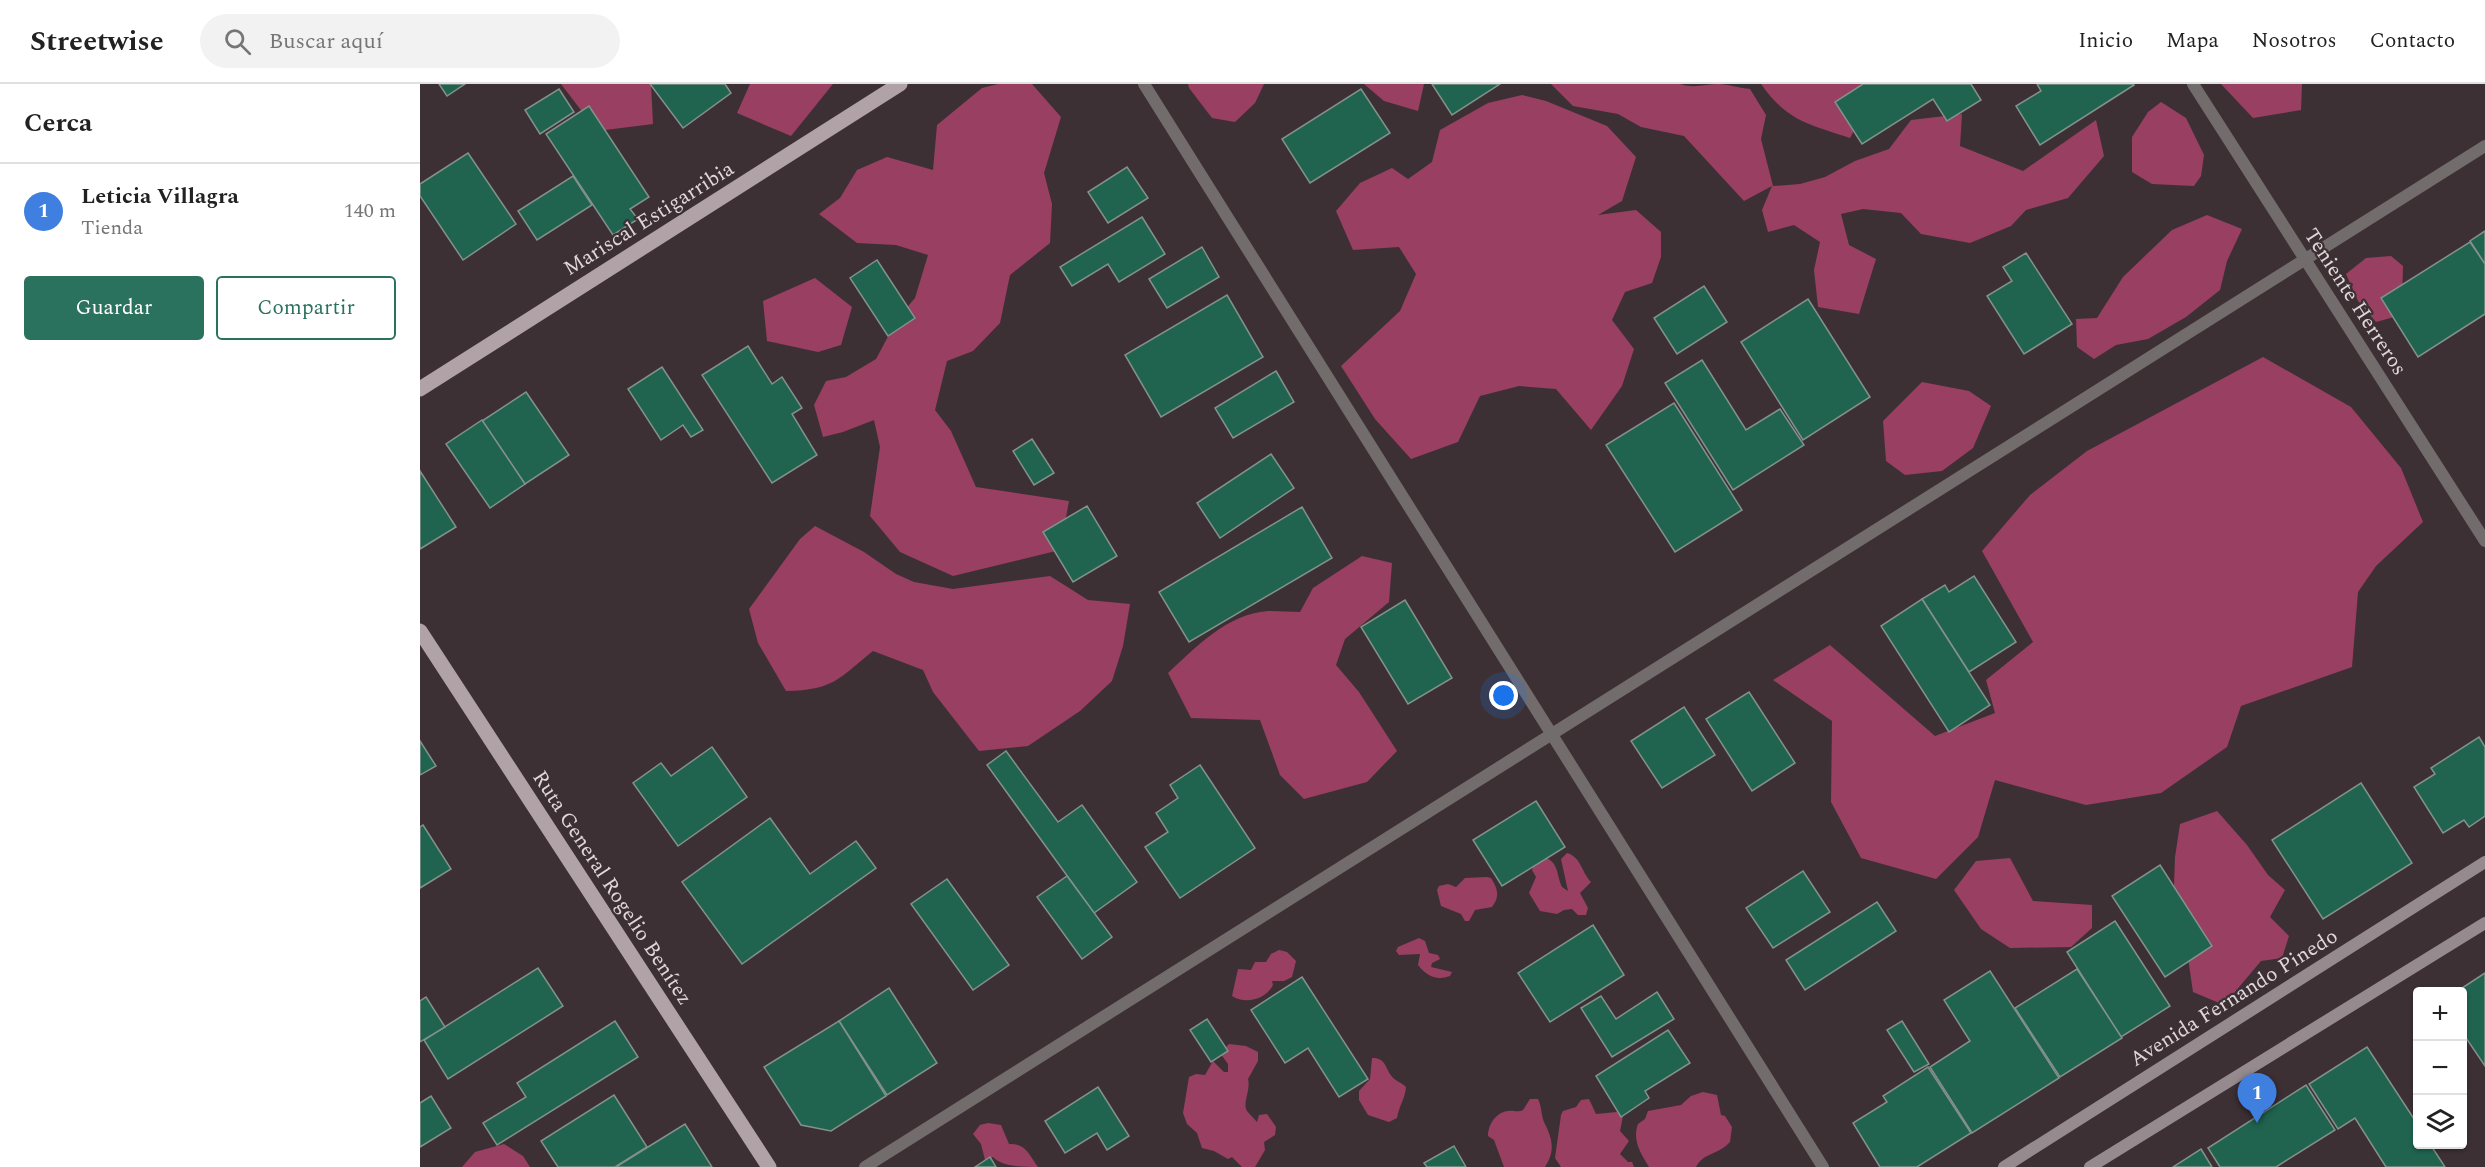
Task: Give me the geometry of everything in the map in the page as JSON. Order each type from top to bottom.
[{"type":"main road","name":"Mariscal Estigarribia","points":[[420,389],[900,84]]},
{"type":"main road","name":"Ruta General Rogelio Benítez","points":[[420,631],[769,1167]]},
{"type":"street","points":[[1144,84],[1823,1167]]},
{"type":"street","name":"Teniente Herreros","points":[[2193,84],[2485,542]]},
{"type":"street","points":[[865,1167],[2485,146]]},
{"type":"street","name":"Avenida Fernando Pinedo","points":[[2004,1167],[2485,862]]},
{"type":"street","points":[[2090,1167],[2485,922]]},
{"type":"shaded area","points":[[561,84],[651,84],[653,124],[597,131]]},
{"type":"shaded area","points":[[750,84],[833,84],[791,136],[737,113]]},
{"type":"shaded area","points":[[998,84],[1032,84],[1061,117],[1044,173],[1052,204],[1050,243],[1010,275],[1000,323],[973,351],[947,361],[935,410],[951,431],[976,487],[1069,501],[1060,550],[953,576],[900,552],[870,516],[880,447],[874,420],[823,437],[814,405],[826,381],[846,377],[876,359],[898,318],[915,298],[928,255],[896,245],[857,243],[819,214],[840,198],[857,170],[887,157],[933,170],[937,125],[982,88]]},
{"type":"shaded area","points":[[1188,84],[1264,84],[1255,103],[1235,122],[1212,118]]},
{"type":"shaded area","points":[[1364,84],[1424,84],[1418,111],[1384,101]]},
{"type":"shaded area","points":[[1551,84],[1695,86],[1720,84],[1750,89],[1766,115],[1761,139],[1773,186],[1800,184],[1825,177],[1855,161],[1889,149],[1911,120],[1962,114],[1960,146],[2023,171],[2096,120],[2104,156],[2068,198],[2026,210],[2011,226],[1970,243],[1921,234],[1901,213],[1863,209],[1841,214],[1849,245],[1876,259],[1859,314],[1818,307],[1814,270],[1820,242],[1794,225],[1768,232],[1762,210],[1772,186],[1744,201],[1684,136],[1641,127],[1618,114],[1573,106]]},
{"type":"shaded area","points":[[1761,84],[1880,84],[1850,138],[1810,125],[1790,114]]},
{"type":"shaded area","points":[[2221,84],[2302,84],[2301,110],[2253,118]]},
{"type":"shaded area","points":[[1522,95],[1546,101],[1607,126],[1636,157],[1622,201],[1598,215],[1636,210],[1661,232],[1661,257],[1652,283],[1625,292],[1612,320],[1634,349],[1622,386],[1591,430],[1556,389],[1519,386],[1480,396],[1458,442],[1411,459],[1375,419],[1341,366],[1400,311],[1416,274],[1399,247],[1353,250],[1336,211],[1360,183],[1392,168],[1408,179],[1432,162],[1440,130],[1488,103]]},
{"type":"shaded area","points":[[2161,102],[2186,118],[2204,155],[2201,176],[2194,186],[2152,184],[2132,172],[2132,137],[2148,112]]},
{"type":"shaded area","points":[[2207,215],[2242,229],[2227,261],[2220,290],[2186,317],[2148,339],[2116,345],[2094,359],[2077,347],[2076,319],[2097,318],[2123,277],[2172,230]]},
{"type":"shaded area","points":[[2391,256],[2403,266],[2402,300],[2394,317],[2376,322],[2358,301],[2346,274],[2366,258]]},
{"type":"shaded area","points":[[815,278],[852,307],[841,345],[818,352],[767,341],[763,301]]},
{"type":"shaded area","points":[[2263,357],[2351,407],[2401,468],[2423,522],[2376,566],[2358,592],[2352,667],[2241,706],[2227,747],[2161,793],[2086,805],[1995,780],[1978,837],[1936,879],[1861,858],[1831,802],[1832,721],[1773,680],[1830,645],[1935,736],[1995,713],[1986,680],[2033,642],[1982,551],[2030,495],[2087,451]]},
{"type":"shaded area","points":[[1922,382],[1969,391],[1991,406],[1973,448],[1942,471],[1905,475],[1886,461],[1883,421]]},
{"type":"shaded area","points":[[815,526],[864,552],[896,574],[914,582],[953,589],[1050,576],[1088,600],[1130,604],[1123,646],[1112,681],[1080,711],[1028,746],[979,751],[933,692],[923,670],[873,651],[834,681],[815,688],[786,691],[758,643],[749,609],[800,539]]},
{"type":"shaded area","points":[[1362,556],[1392,563],[1389,602],[1345,639],[1336,665],[1359,692],[1397,751],[1367,782],[1304,799],[1280,775],[1260,720],[1191,718],[1168,673],[1213,633],[1239,618],[1268,611],[1300,612],[1313,588]]},
{"type":"shaded area","points":[[2217,811],[2247,845],[2268,875],[2285,890],[2270,917],[2289,936],[2282,958],[2261,961],[2224,1005],[2193,992],[2187,951],[2173,914],[2175,857],[2180,824]]},
{"type":"shaded area","points":[[1567,853],[1578,861],[1591,882],[1580,893],[1588,908],[1586,915],[1578,915],[1572,909],[1557,914],[1540,911],[1529,893],[1536,877],[1532,870],[1535,862],[1542,857],[1554,864],[1562,887],[1568,891],[1561,859]]},
{"type":"shaded area","points":[[2010,858],[2033,901],[2092,905],[2092,928],[2071,947],[2010,948],[1981,929],[1954,890],[1976,861]]},
{"type":"shaded area","points":[[1465,878],[1491,878],[1497,893],[1492,907],[1475,910],[1469,921],[1465,921],[1461,914],[1441,906],[1437,890],[1439,886],[1448,884],[1456,887]]},
{"type":"shaded area","points":[[1419,938],[1425,941],[1429,953],[1438,955],[1440,959],[1432,963],[1431,967],[1452,972],[1450,976],[1440,978],[1432,976],[1418,965],[1420,954],[1399,955],[1396,951],[1398,947]]},
{"type":"shaded area","points":[[1279,950],[1287,952],[1296,961],[1292,977],[1284,981],[1272,981],[1273,985],[1270,990],[1255,999],[1243,1000],[1232,996],[1238,969],[1251,970],[1255,962],[1266,962],[1271,954]]},
{"type":"shaded area","points":[[1229,1044],[1246,1046],[1258,1052],[1258,1061],[1248,1079],[1246,1108],[1257,1122],[1259,1115],[1267,1114],[1276,1127],[1275,1135],[1264,1142],[1265,1150],[1255,1167],[1242,1167],[1232,1157],[1228,1159],[1214,1151],[1202,1148],[1197,1133],[1187,1124],[1183,1113],[1189,1077],[1196,1074],[1205,1075],[1213,1061],[1224,1072],[1228,1072],[1228,1064],[1220,1053]]},
{"type":"shaded area","points":[[1372,1058],[1382,1061],[1392,1076],[1406,1087],[1397,1118],[1389,1122],[1368,1115],[1359,1100],[1359,1091],[1370,1079]]},
{"type":"shaded area","points":[[1703,1092],[1717,1095],[1721,1115],[1725,1116],[1732,1127],[1730,1142],[1703,1159],[1696,1167],[1649,1167],[1640,1152],[1637,1141],[1638,1124],[1645,1119],[1648,1111],[1681,1105],[1691,1096]]},
{"type":"shaded area","points":[[1530,1099],[1538,1099],[1551,1139],[1551,1155],[1545,1167],[1504,1167],[1494,1140],[1488,1136],[1489,1128],[1500,1114],[1523,1110]]},
{"type":"shaded area","points":[[1589,1099],[1596,1114],[1617,1112],[1623,1116],[1620,1131],[1629,1141],[1620,1154],[1628,1162],[1632,1162],[1634,1167],[1561,1167],[1555,1158],[1563,1111],[1576,1107],[1581,1100]]},
{"type":"shaded area","points":[[988,1123],[1001,1125],[1009,1144],[1023,1148],[1038,1167],[1008,1165],[993,1157],[985,1160],[981,1144],[973,1134],[980,1125]]},
{"type":"shaded area","points":[[504,1144],[523,1156],[530,1167],[462,1167],[475,1152]]},
{"type":"building","points":[[439,84],[465,84],[447,96]]},
{"type":"building","points":[[650,84],[725,84],[731,93],[683,128]]},
{"type":"building","points":[[1432,84],[1500,84],[1452,115]]},
{"type":"building","points":[[1863,84],[1971,84],[1981,100],[1947,121],[1933,99],[1862,144],[1835,102]]},
{"type":"building","points":[[2037,84],[2134,85],[2040,145],[2016,106],[2041,91]]},
{"type":"building","points":[[559,89],[574,112],[540,134],[525,110]]},
{"type":"building","points":[[1361,89],[1390,133],[1310,183],[1282,139]]},
{"type":"building","points":[[589,106],[649,197],[630,209],[638,219],[613,235],[546,134]]},
{"type":"building","points":[[468,153],[516,224],[463,260],[420,196],[420,184]]},
{"type":"building","points":[[1127,167],[1148,198],[1108,223],[1088,192]]},
{"type":"building","points":[[573,176],[592,205],[537,240],[518,211]]},
{"type":"building","points":[[1142,217],[1165,254],[1119,282],[1108,264],[1072,286],[1060,267]]},
{"type":"building","points":[[2485,231],[2485,264],[2470,241]]},
{"type":"building","points":[[2470,242],[2485,264],[2485,314],[2418,357],[2381,298]]},
{"type":"building","points":[[1202,247],[1219,277],[1167,308],[1149,279]]},
{"type":"building","points":[[2026,253],[2072,324],[2024,354],[1987,296],[2012,281],[2003,267]]},
{"type":"building","points":[[877,260],[915,318],[888,336],[850,278]]},
{"type":"building","points":[[1704,286],[1727,322],[1677,354],[1654,318]]},
{"type":"building","points":[[1227,295],[1263,357],[1161,417],[1125,355]]},
{"type":"building","points":[[1808,299],[1870,397],[1803,440],[1741,342]]},
{"type":"building","points":[[748,346],[772,384],[782,377],[802,408],[792,414],[817,455],[772,483],[702,375]]},
{"type":"building","points":[[1702,360],[1746,430],[1780,409],[1804,445],[1733,490],[1665,383]]},
{"type":"building","points":[[662,367],[703,430],[691,437],[683,425],[661,440],[628,389]]},
{"type":"building","points":[[1276,371],[1294,402],[1233,438],[1215,408]]},
{"type":"building","points":[[526,392],[569,455],[525,484],[482,421]]},
{"type":"building","points":[[1674,403],[1742,510],[1675,552],[1606,445]]},
{"type":"building","points":[[482,420],[525,484],[490,508],[446,444]]},
{"type":"building","points":[[1032,439],[1054,473],[1034,485],[1013,451]]},
{"type":"building","points":[[1271,454],[1294,488],[1220,538],[1197,503]]},
{"type":"building","points":[[420,471],[456,527],[420,549]]},
{"type":"building","points":[[1087,506],[1117,556],[1073,582],[1043,532]]},
{"type":"building","points":[[1302,507],[1332,558],[1189,642],[1159,592]]},
{"type":"building","points":[[1974,576],[2016,642],[1969,672],[1922,599],[1945,585],[1949,592]]},
{"type":"building","points":[[1922,599],[1990,705],[1949,732],[1881,626]]},
{"type":"building","points":[[1405,600],[1452,678],[1408,704],[1361,627]]},
{"type":"building","points":[[1749,692],[1795,763],[1752,791],[1706,719]]},
{"type":"building","points":[[1684,707],[1715,755],[1662,788],[1631,741]]},
{"type":"building","points":[[2479,737],[2485,747],[2485,816],[2469,827],[2464,820],[2443,833],[2414,787],[2435,774],[2431,768]]},
{"type":"building","points":[[420,741],[436,766],[420,775]]},
{"type":"building","points":[[712,747],[747,797],[678,846],[633,783],[661,763],[671,776]]},
{"type":"building","points":[[1006,751],[1058,822],[1082,805],[1137,882],[1094,913],[987,765]]},
{"type":"building","points":[[1200,765],[1255,848],[1180,898],[1145,847],[1168,832],[1156,813],[1178,798],[1170,785]]},
{"type":"building","points":[[2361,783],[2412,863],[2323,919],[2272,840]]},
{"type":"building","points":[[1536,801],[1565,847],[1502,886],[1473,840]]},
{"type":"building","points":[[770,818],[810,874],[856,841],[876,868],[742,964],[682,882]]},
{"type":"building","points":[[423,825],[451,869],[420,888],[420,827]]},
{"type":"building","points":[[2160,865],[2212,946],[2165,977],[2112,896]]},
{"type":"building","points":[[1803,871],[1830,912],[1773,948],[1746,908]]},
{"type":"building","points":[[1067,876],[1112,937],[1082,959],[1037,897]]},
{"type":"building","points":[[947,879],[1009,965],[973,990],[911,904]]},
{"type":"building","points":[[1877,902],[1896,931],[1805,990],[1786,960]]},
{"type":"building","points":[[2115,921],[2170,1006],[2121,1037],[2067,952]]},
{"type":"building","points":[[1593,925],[1624,975],[1550,1022],[1518,973]]},
{"type":"building","points":[[538,968],[563,1006],[448,1079],[424,1040]]},
{"type":"building","points":[[2077,969],[2122,1038],[2060,1077],[2015,1008]]},
{"type":"building","points":[[1990,971],[2059,1078],[1972,1133],[1930,1067],[1970,1041],[1944,1000]]},
{"type":"building","points":[[2485,973],[2485,1066],[2467,1039],[2467,987],[2464,987]]},
{"type":"building","points":[[1302,977],[1368,1079],[1339,1097],[1308,1048],[1285,1063],[1251,1010]]},
{"type":"building","points":[[889,988],[937,1063],[887,1095],[839,1021]]},
{"type":"building","points":[[1657,992],[1674,1019],[1612,1057],[1581,1008],[1601,996],[1616,1019]]},
{"type":"building","points":[[426,997],[445,1027],[420,1042],[420,1001]]},
{"type":"building","points":[[1207,1019],[1228,1051],[1211,1062],[1190,1030]]},
{"type":"building","points":[[615,1021],[638,1057],[497,1145],[483,1123],[526,1097],[517,1083]]},
{"type":"building","points":[[839,1021],[886,1096],[831,1131],[801,1125],[764,1067]]},
{"type":"building","points":[[1902,1021],[1929,1064],[1914,1072],[1887,1030]]},
{"type":"building","points":[[1668,1030],[1690,1063],[1645,1091],[1649,1098],[1621,1117],[1596,1076]]},
{"type":"building","points":[[2367,1047],[2413,1117],[2413,1149],[2433,1149],[2445,1167],[2386,1167],[2355,1118],[2338,1129],[2309,1084]]},
{"type":"building","points":[[1928,1067],[1971,1133],[1917,1167],[1880,1167],[1853,1123],[1887,1102],[1883,1096]]},
{"type":"building","points":[[2306,1085],[2335,1130],[2276,1167],[2220,1167],[2208,1148]]},
{"type":"building","points":[[1098,1087],[1129,1136],[1107,1150],[1097,1133],[1065,1153],[1045,1121]]},
{"type":"building","points":[[614,1095],[647,1147],[615,1167],[558,1167],[541,1141]]},
{"type":"building","points":[[431,1096],[451,1128],[420,1147],[420,1103]]},
{"type":"building","points":[[685,1124],[712,1167],[616,1167],[648,1147]]},
{"type":"building","points":[[1454,1146],[1466,1167],[1427,1167],[1424,1163]]},
{"type":"building","points":[[2201,1149],[2212,1167],[2173,1167]]},
{"type":"building","points":[[990,1157],[996,1167],[975,1167]]},
{"type":"place","name":"Leticia Villagra","points":[[2257,1123]]}]
